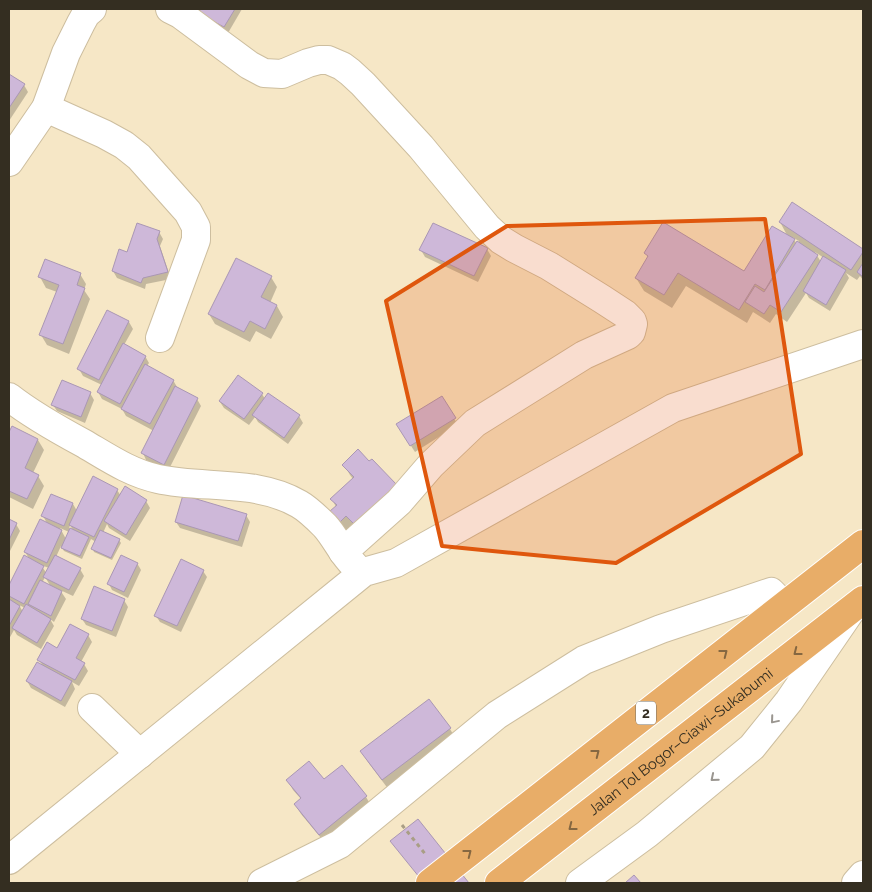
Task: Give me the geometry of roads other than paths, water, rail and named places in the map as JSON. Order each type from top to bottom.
[{"type":"highway","name":"2","points":[[435,879],[863,544]]},
{"type":"highway","name":"Jalan Tol Bogor–Ciawi–Sukabumi","points":[[499,883],[858,605]]},
{"type":"street","points":[[9,162],[46,108],[80,23],[92,9]]},
{"type":"street","points":[[170,9],[180,14],[249,65],[264,73],[282,74],[319,60],[328,60],[342,66],[363,84],[494,234],[514,248],[602,299],[625,314],[633,324],[628,335],[584,355],[475,423],[431,465],[399,502],[343,552]]},
{"type":"street","points":[[46,108],[124,145],[139,157],[188,212],[196,226],[196,240],[160,338]]},
{"type":"street","points":[[9,860],[364,572],[396,563],[673,408],[863,344]]},
{"type":"street","points":[[9,397],[58,430],[142,474],[168,481],[257,490],[292,500],[305,508],[325,527],[353,564],[364,572]]},
{"type":"street","points":[[262,883],[340,844],[497,715],[584,660],[662,629],[771,592],[784,606]]},
{"type":"street","points":[[580,883],[646,834],[752,747],[790,702],[858,605]]},
{"type":"street","points":[[92,708],[140,754]]},
{"type":"street","points":[[856,883],[863,875]]}]
